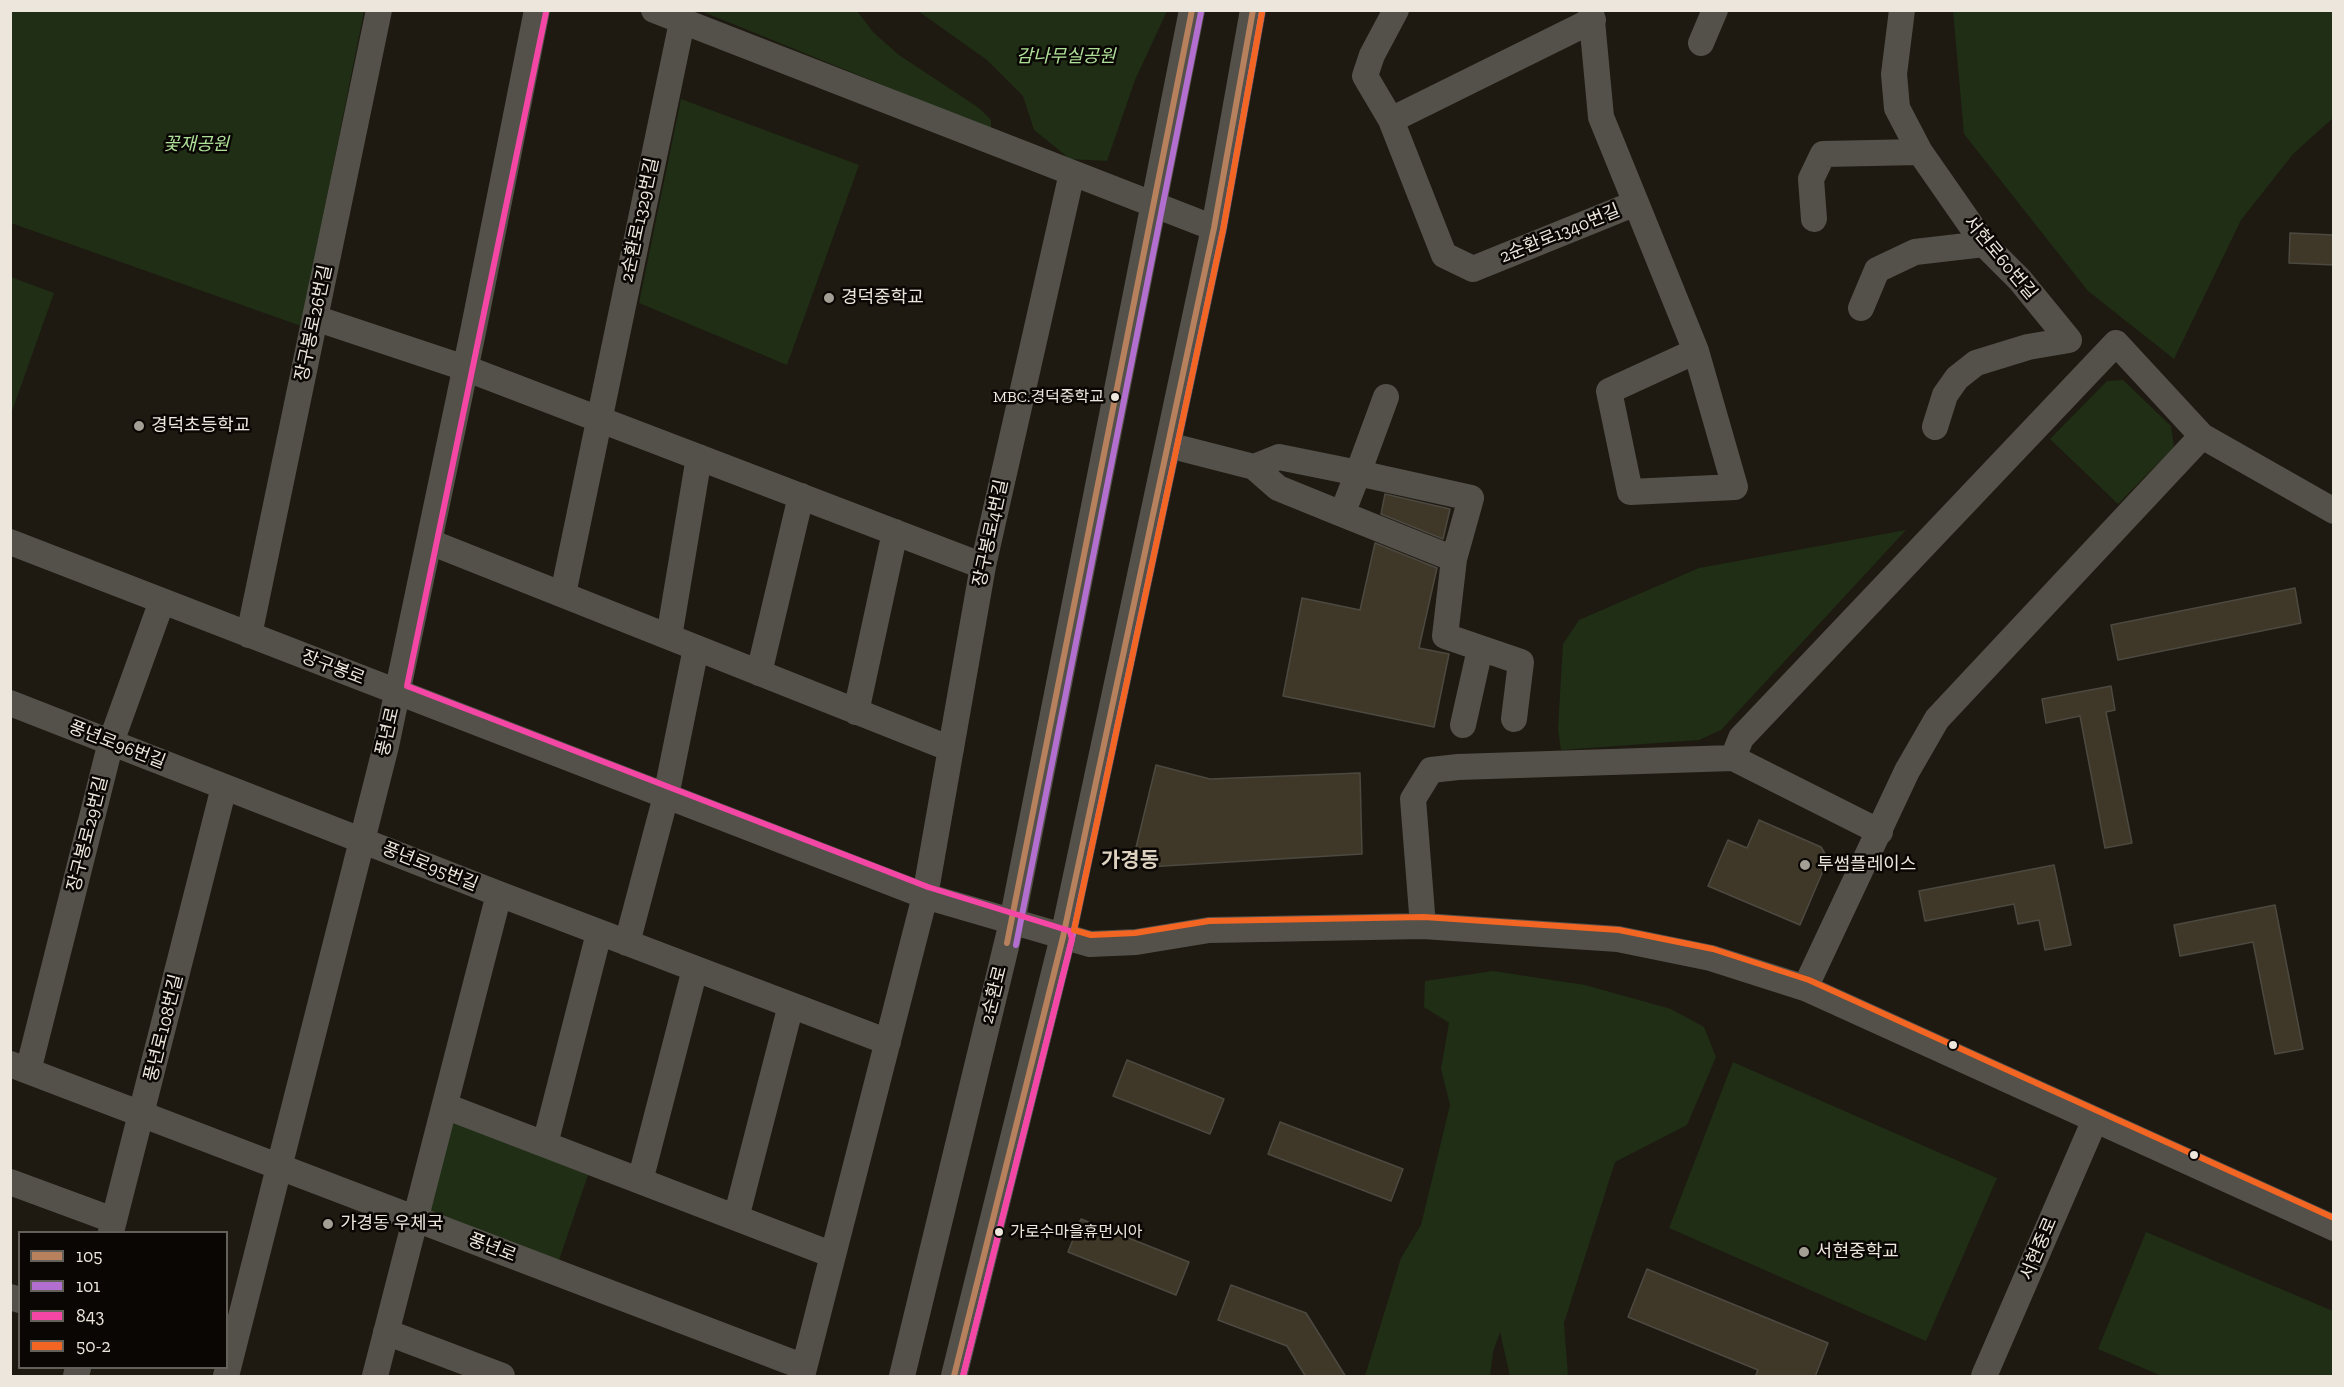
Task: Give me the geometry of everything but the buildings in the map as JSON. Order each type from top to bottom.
[{"type":"street","name":"장구봉로26번길","points":[[249,635],[379,10]]},
{"type":"street","name":"풍년로","points":[[228,1365],[362,840],[397,692],[430,542],[537,10]]},
{"type":"street","points":[[654,10],[1214,228]]},
{"type":"street","name":"2순환로","points":[[902,1377],[1012,922],[1192,10]]},
{"type":"street","points":[[954,1377],[1063,937],[1214,228],[1253,10]]},
{"type":"street","name":"2순환로1340번길","points":[[1391,120],[1592,15],[1601,117],[1636,203],[1473,269],[1444,255],[1391,120],[1365,76],[1372,55],[1396,10]]},
{"type":"street","points":[[1701,43],[1715,10]]},
{"type":"street","name":"서현로60번길","points":[[1902,10],[1894,74],[1897,108],[1920,152],[1984,244],[2020,280],[2069,340],[2028,347],[1976,363],[1957,378],[1946,395],[1935,427]]},
{"type":"street","name":"2순환로1329번길","points":[[563,594],[682,22]]},
{"type":"street","points":[[1814,219],[1811,179],[1823,154],[1920,152]]},
{"type":"street","name":"장구봉로4번길","points":[[888,1042],[925,896],[982,566],[1071,172]]},
{"type":"street","points":[[1636,203],[1696,351],[1735,487],[1630,492],[1609,390],[1696,351]]},
{"type":"street","points":[[1861,308],[1877,270],[1915,252],[1984,244]]},
{"type":"street","points":[[315,318],[465,368],[982,566]]},
{"type":"street","points":[[1733,758],[1741,738],[2116,343],[2202,436],[2334,511]]},
{"type":"street","points":[[1342,514],[1386,397]]},
{"type":"street","points":[[1805,988],[1907,771],[1937,719],[2202,436]]},
{"type":"street","points":[[1168,445],[1254,466],[1278,488],[1454,559]]},
{"type":"street","points":[[669,637],[699,457]]},
{"type":"street","points":[[1254,466],[1279,457],[1471,498],[1454,559],[1445,636],[1521,662],[1514,719]]},
{"type":"street","points":[[759,673],[801,496]]},
{"type":"street","points":[[856,712],[895,532]]},
{"type":"street","name":"장구봉로","points":[[10,542],[925,896],[1090,944],[1136,942],[1209,930],[1423,926],[1618,939],[1711,958],[1805,988],[2094,1122],[2334,1228]]},
{"type":"street","points":[[430,542],[951,749]]},
{"type":"street","name":"장구봉로29번길","points":[[19,1067],[111,742],[162,601]]},
{"type":"street","points":[[627,943],[666,796],[696,648]]},
{"type":"street","points":[[1463,725],[1480,649]]},
{"type":"street","name":"풍년로96번길","points":[[10,703],[362,840]]},
{"type":"street","points":[[1423,926],[1413,799],[1431,770],[1458,767],[1733,758],[1880,832]]},
{"type":"street","name":"풍년로108번길","points":[[112,1226],[224,787]]},
{"type":"street","name":"풍년로95번길","points":[[362,840],[888,1042]]},
{"type":"street","name":"풍년로95번길","points":[[375,1377],[499,894]]},
{"type":"street","points":[[544,1144],[600,933]]},
{"type":"street","points":[[640,1181],[695,969]]},
{"type":"street","points":[[736,1218],[791,1005]]},
{"type":"street","points":[[803,1372],[888,1042]]},
{"type":"street","points":[[19,1067],[279,1167]]},
{"type":"street","points":[[445,1106],[833,1255]]},
{"type":"street","name":"서현중로","points":[[1984,1377],[2094,1122]]},
{"type":"street","name":"풍년로","points":[[279,1167],[604,1291],[803,1372]]},
{"type":"street","points":[[10,1182],[112,1226]]},
{"type":"street","points":[[386,1332],[492,1375]]},
{"type":"green space","name":"꽃재공원","points":[[11,11],[364,11],[301,326],[11,223]]},
{"type":"green space","points":[[701,11],[857,11],[874,33],[899,55],[979,108],[991,120],[991,129]]},
{"type":"green space","name":"감나무실공원","points":[[918,11],[1167,11],[1135,80],[1107,161],[1070,159],[1034,130],[1023,96],[987,60]]},
{"type":"green space","points":[[1953,11],[2333,11],[2333,118],[2293,154],[2241,220],[2174,359],[2088,291],[1964,134]]},
{"type":"green space","points":[[681,99],[859,165],[787,365],[639,303]]},
{"type":"green space","points":[[10,277],[54,293],[11,414]]},
{"type":"green space","points":[[2123,380],[2171,426],[2174,447],[2118,504],[2050,439],[2107,381]]},
{"type":"green space","points":[[1906,530],[1721,730],[1699,740],[1561,750],[1558,729],[1563,644],[1579,620],[1699,568]]},
{"type":"green space","points":[[1493,971],[1585,985],[1671,1009],[1704,1027],[1716,1057],[1687,1125],[1615,1162],[1564,1323],[1568,1376],[1510,1376],[1500,1332],[1493,1352],[1490,1376],[1365,1376],[1401,1258],[1421,1225],[1450,1105],[1441,1069],[1449,1023],[1424,1007],[1425,981]]},
{"type":"green space","points":[[1733,1062],[1997,1178],[1926,1341],[1669,1228]]},
{"type":"green space","points":[[451,1120],[588,1175],[558,1263],[426,1211]]},
{"type":"green space","points":[[2146,1232],[2333,1311],[2333,1376],[2162,1376],[2098,1349]]},
{"type":"transit line","name":"105","points":[[1007,943],[1192,10]]},
{"type":"transit line","name":"105","points":[[954,1376],[1063,937],[1214,228],[1253,10]]},
{"type":"transit line","name":"843","points":[[546,12],[407,686],[928,887],[1070,931],[1072,939],[963,1376]]},
{"type":"transit line","name":"101","points":[[1016,945],[1201,12]]},
{"type":"transit line","name":"101","points":[[963,1376],[1072,939],[1223,230],[1262,12]]},
{"type":"transit line","name":"50-2","points":[[1262,12],[1223,230],[1074,930],[1091,935],[1135,933],[1209,921],[1424,917],[1619,930],[1713,949],[1809,980],[2334,1218]]},
{"type":"place","name":"경덕중학교","points":[[829,298]]},
{"type":"place","name":"MBC.경덕중학교","points":[[1115,397]]},
{"type":"place","name":"경덕초등학교","points":[[139,426]]},
{"type":"place","name":"투썸플레이스","points":[[1805,865]]},
{"type":"place","name":"가경동 우체국","points":[[328,1224]]},
{"type":"place","name":"가로수마을휴먼시아","points":[[999,1232]]},
{"type":"place","name":"서현중학교","points":[[1804,1252]]},
{"type":"district","name":"가경동","points":[[1130,861]]}]
